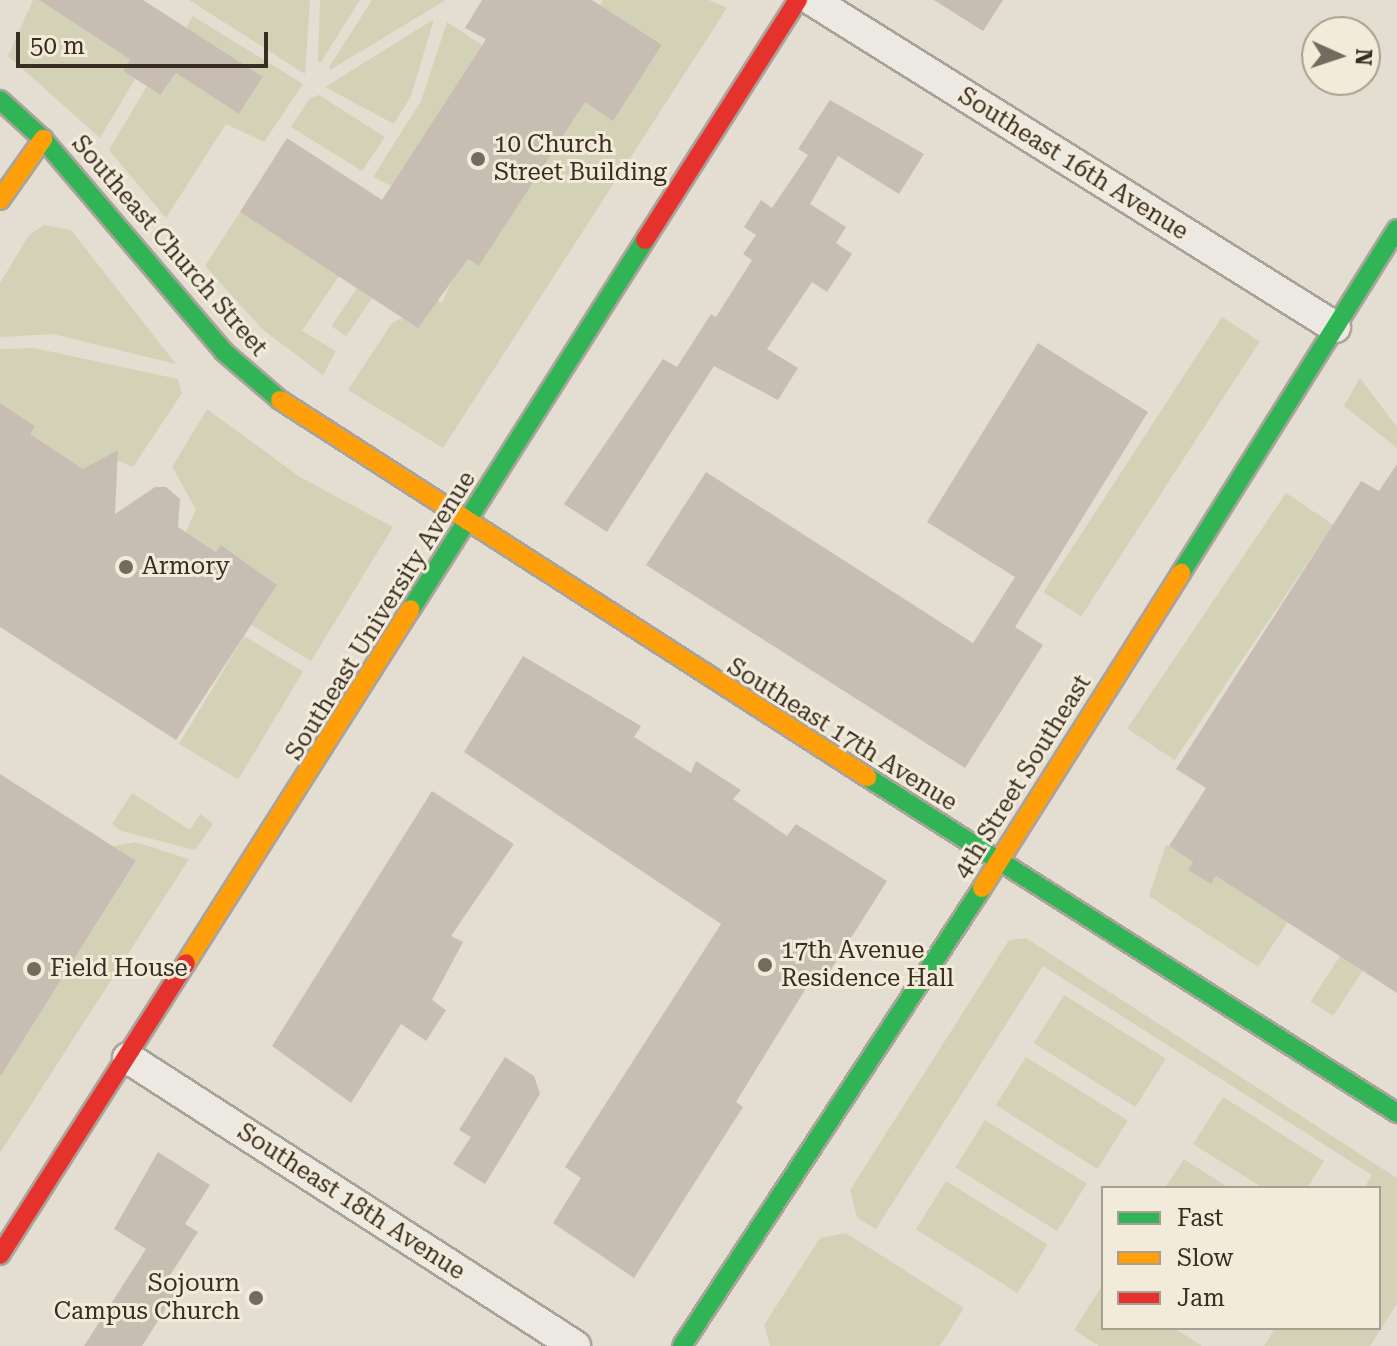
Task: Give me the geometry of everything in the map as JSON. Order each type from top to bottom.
[{"type":"main road","name":"Southeast University Avenue","points":[[0,1255],[798,0]]},
{"type":"main road","name":"Southeast Church Street","points":[[0,100],[43,139],[224,352],[304,421],[465,525]]},
{"type":"main road","points":[[0,200],[43,139]]},
{"type":"main road","name":"4th Street Southeast","points":[[682,1346],[999,863],[1397,229]]},
{"type":"main road","name":"Southeast 17th Avenue","points":[[465,525],[1397,1113]]},
{"type":"street","name":"Southeast 16th Avenue","points":[[812,0],[1335,327]]},
{"type":"street","name":"Southeast 18th Avenue","points":[[128,1058],[575,1346]]},
{"type":"green space","points":[[33,0],[62,0],[130,59],[123,71],[135,79],[100,138],[8,56]]},
{"type":"green space","points":[[189,0],[310,0],[305,74]]},
{"type":"green space","points":[[320,0],[360,0],[321,62],[318,62]]},
{"type":"green space","points":[[372,0],[446,0],[330,70],[329,67]]},
{"type":"green space","points":[[603,0],[709,0],[727,8],[443,448],[348,390],[392,323],[436,300],[442,303],[463,256],[479,266],[585,102],[613,120],[662,46],[600,5]]},
{"type":"green space","points":[[193,16],[303,84],[264,142],[226,124],[166,218],[109,150],[147,86],[162,95],[176,73],[239,114],[263,78],[186,28]]},
{"type":"green space","points":[[434,19],[411,96],[394,124],[325,87]]},
{"type":"green space","points":[[447,22],[482,45],[391,186],[373,177],[421,101]]},
{"type":"green space","points":[[319,95],[385,137],[362,171],[291,127],[310,98]]},
{"type":"green space","points":[[240,212],[339,276],[302,331],[336,351],[323,375],[262,329],[205,266]]},
{"type":"green space","points":[[44,225],[71,230],[176,364],[53,334],[0,337],[0,283],[29,235]]},
{"type":"green space","points":[[357,288],[372,298],[346,336],[331,326]]},
{"type":"green space","points":[[1222,317],[1260,342],[1081,617],[1043,592]]},
{"type":"green space","points":[[34,348],[178,379],[182,393],[133,467],[112,458],[90,474],[30,434],[35,426],[0,403],[0,349]]},
{"type":"green space","points":[[1360,378],[1397,427],[1397,448],[1344,406]]},
{"type":"green space","points":[[207,409],[300,477],[393,527],[311,661],[251,625],[274,590],[272,581],[221,545],[216,552],[186,532],[196,509],[172,467]]},
{"type":"green space","points":[[1286,493],[1333,525],[1174,760],[1127,728]]},
{"type":"green space","points":[[244,636],[303,672],[238,780],[179,744]]},
{"type":"green space","points":[[132,793],[190,830],[200,814],[213,824],[195,850],[121,831],[112,824]]},
{"type":"green space","points":[[135,842],[189,859],[0,1153],[0,1077],[136,862],[113,846]]},
{"type":"green space","points":[[1166,844],[1193,862],[1189,870],[1211,883],[1216,876],[1288,922],[1258,967],[1149,896]]},
{"type":"green space","points":[[1026,938],[1397,1178],[1397,1304],[1381,1329],[1381,1186],[1365,1186],[1372,1175],[1043,966],[876,1229],[857,1218],[850,1190],[1009,940]]},
{"type":"green space","points":[[1340,956],[1363,971],[1333,1016],[1311,1001]]},
{"type":"green space","points":[[1064,995],[1166,1059],[1136,1107],[1034,1043]]},
{"type":"green space","points":[[1026,1057],[1128,1121],[1098,1169],[996,1105]]},
{"type":"green space","points":[[1223,1097],[1324,1161],[1308,1186],[1260,1186],[1193,1144]]},
{"type":"green space","points":[[985,1120],[1087,1184],[1057,1231],[955,1167]]},
{"type":"green space","points":[[1184,1159],[1226,1186],[1166,1186]]},
{"type":"green space","points":[[946,1181],[1048,1245],[1018,1293],[916,1229]]},
{"type":"green space","points":[[846,1233],[964,1308],[940,1346],[770,1346],[764,1325],[820,1238]]},
{"type":"green space","points":[[1101,1287],[1101,1330],[1177,1330],[1202,1346],[1099,1346],[1074,1330]]},
{"type":"green space","points":[[1274,1330],[1380,1330],[1370,1346],[1264,1346]]},
{"type":"building","points":[[39,0],[143,0],[263,77],[239,114],[176,73],[161,95],[123,71],[130,59]]},
{"type":"building","name":"10 Church Street Building","points":[[482,0],[592,0],[662,45],[613,121],[585,102],[479,266],[468,259],[418,328],[240,212],[287,138],[382,200],[486,39],[465,28]]},
{"type":"building","points":[[934,0],[1003,0],[983,31]]},
{"type":"building","points":[[830,100],[924,154],[899,194],[838,156],[810,204],[846,227],[836,243],[852,254],[827,292],[812,282],[767,349],[798,368],[778,400],[714,366],[607,532],[564,504],[663,359],[677,367],[711,314],[716,317],[752,260],[743,254],[756,235],[744,227],[761,200],[772,208],[808,155],[798,149]]},
{"type":"building","points":[[1038,343],[1148,412],[1015,627],[1043,645],[965,768],[646,565],[706,472],[973,643],[1015,577],[927,522]]},
{"type":"building","name":"Armory","points":[[0,403],[35,426],[30,434],[83,469],[118,450],[115,514],[155,487],[166,487],[180,499],[178,527],[216,552],[221,545],[277,585],[176,740],[0,627]]},
{"type":"building","points":[[1397,464],[1397,993],[1216,876],[1211,884],[1188,870],[1193,862],[1169,846],[1206,788],[1176,769],[1361,481],[1379,491]]},
{"type":"building","name":"17th Avenue Residence Hall","points":[[523,656],[641,726],[634,737],[691,773],[696,761],[741,790],[733,799],[787,836],[796,824],[887,881],[818,990],[808,985],[736,1102],[743,1107],[634,1278],[553,1223],[581,1178],[565,1167],[721,924],[464,752]]},
{"type":"building","name":"Field House","points":[[0,774],[136,861],[0,1077]]},
{"type":"building","points":[[432,791],[514,844],[451,936],[463,942],[432,1000],[446,1010],[426,1041],[401,1024],[351,1103],[272,1046]]},
{"type":"building","points":[[505,1057],[534,1076],[540,1094],[485,1184],[453,1164],[471,1137],[459,1130]]},
{"type":"building","points":[[158,1152],[210,1185],[185,1224],[198,1232],[163,1286],[175,1294],[142,1346],[84,1346],[146,1249],[114,1229]]},
{"type":"traffic: fast","points":[[0,100],[43,139],[224,352],[280,400]]},
{"type":"traffic: fast","points":[[1181,573],[1397,229]]},
{"type":"traffic: fast","points":[[411,609],[645,240]]},
{"type":"traffic: fast","points":[[867,777],[1397,1113]]},
{"type":"traffic: fast","points":[[682,1346],[982,888]]},
{"type":"traffic: slow","points":[[0,200],[43,139]]},
{"type":"traffic: slow","points":[[280,400],[867,777]]},
{"type":"traffic: slow","points":[[982,888],[1181,573]]},
{"type":"traffic: slow","points":[[186,963],[411,609]]},
{"type":"traffic: jam","points":[[645,240],[798,0]]},
{"type":"traffic: jam","points":[[0,1255],[186,963]]},
{"type":"place","name":"10 Church Street Building","points":[[478,159]]},
{"type":"place","name":"Armory","points":[[126,567]]},
{"type":"place","name":"17th Avenue Residence Hall","points":[[765,965]]},
{"type":"place","name":"Field House","points":[[34,969]]},
{"type":"place","name":"Sojourn Campus Church","points":[[256,1298]]}]
